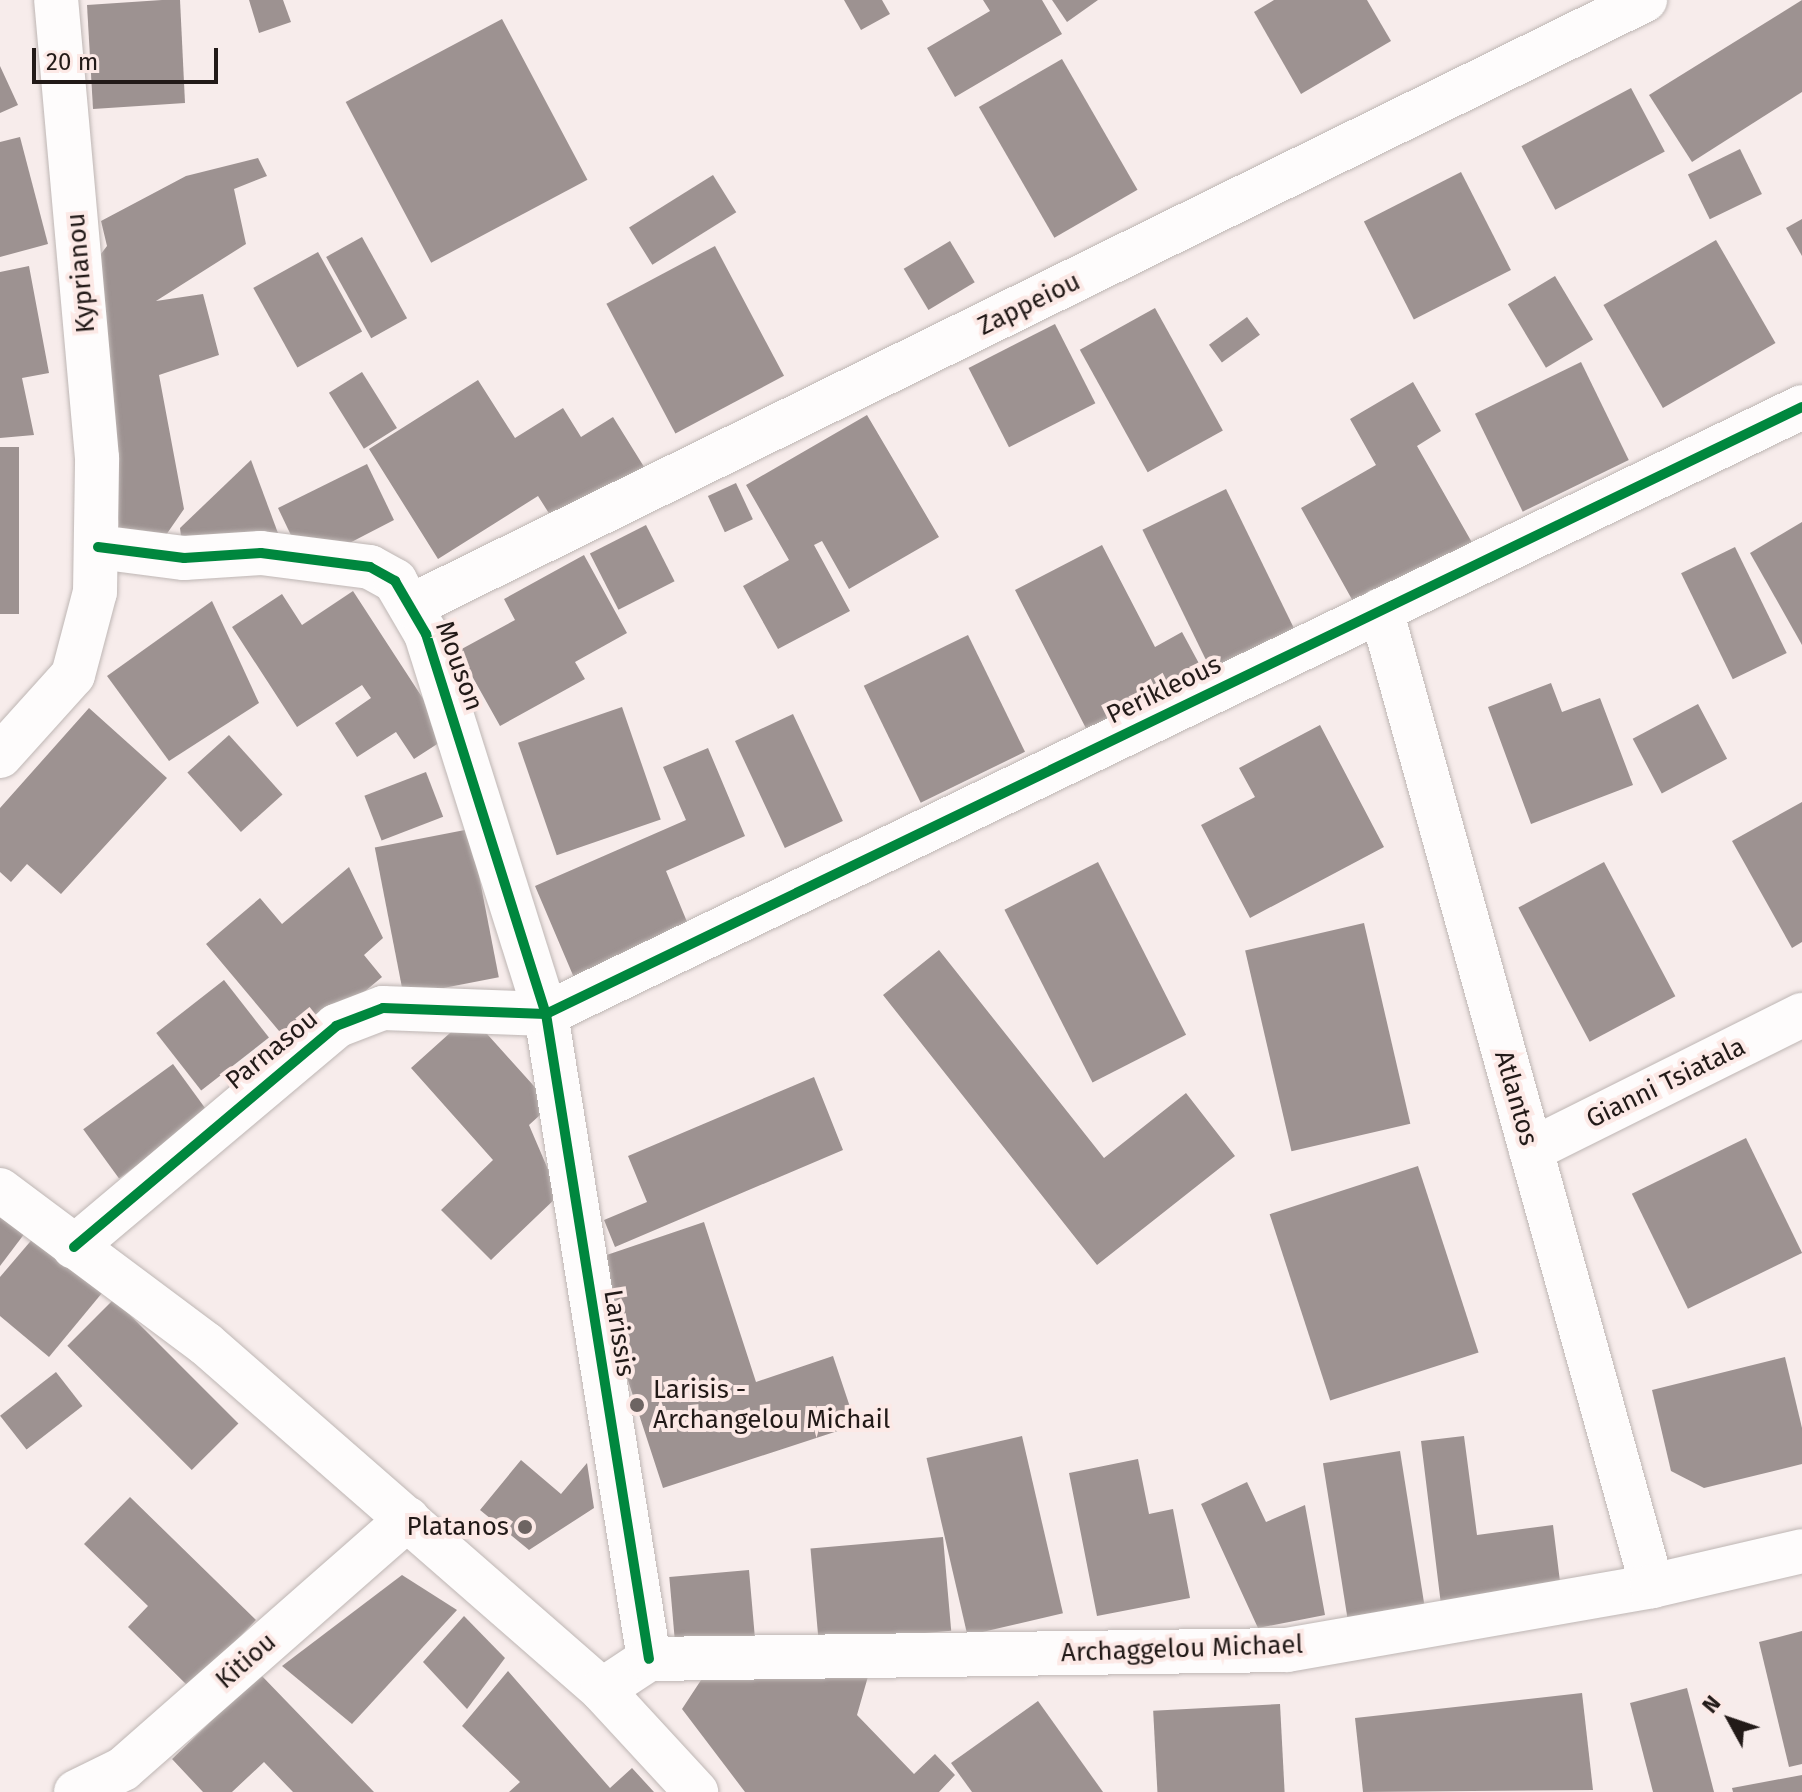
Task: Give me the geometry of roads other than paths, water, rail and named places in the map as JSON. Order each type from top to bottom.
[{"type":"street","name":"Kyprianou","points":[[0,756],[73,675],[86,641],[98,547],[97,458],[56,0]]},
{"type":"street","name":"Zappeiou","points":[[411,606],[1645,0]]},
{"type":"street","name":"Perikleous","points":[[546,1014],[1802,407]]},
{"type":"street","name":"Mouson","points":[[98,547],[184,558],[324,557],[370,567],[395,581],[411,606],[456,722],[546,1014]]},
{"type":"street","name":"Atlantos","points":[[1381,610],[1652,1586]]},
{"type":"street","name":"Parnasou","points":[[74,1247],[336,1026],[383,1008],[546,1014]]},
{"type":"street","name":"Larissis","points":[[546,1014],[649,1659]]},
{"type":"street","name":"Gianni Tsiatala","points":[[1531,1150],[1802,1015]]},
{"type":"street","points":[[0,1190],[206,1344],[602,1690],[696,1792]]},
{"type":"street","name":"Kitiou","points":[[76,1792],[123,1769],[408,1519]]},
{"type":"street","name":"Archaggelou Michael","points":[[649,1659],[1287,1650],[1652,1586],[1802,1551]]},
{"type":"street","points":[[602,1690],[649,1659]]},
{"type":"place","name":"Larisis - Archangelou Michail","points":[[637,1405]]},
{"type":"place","name":"Platanos","points":[[525,1527]]}]
